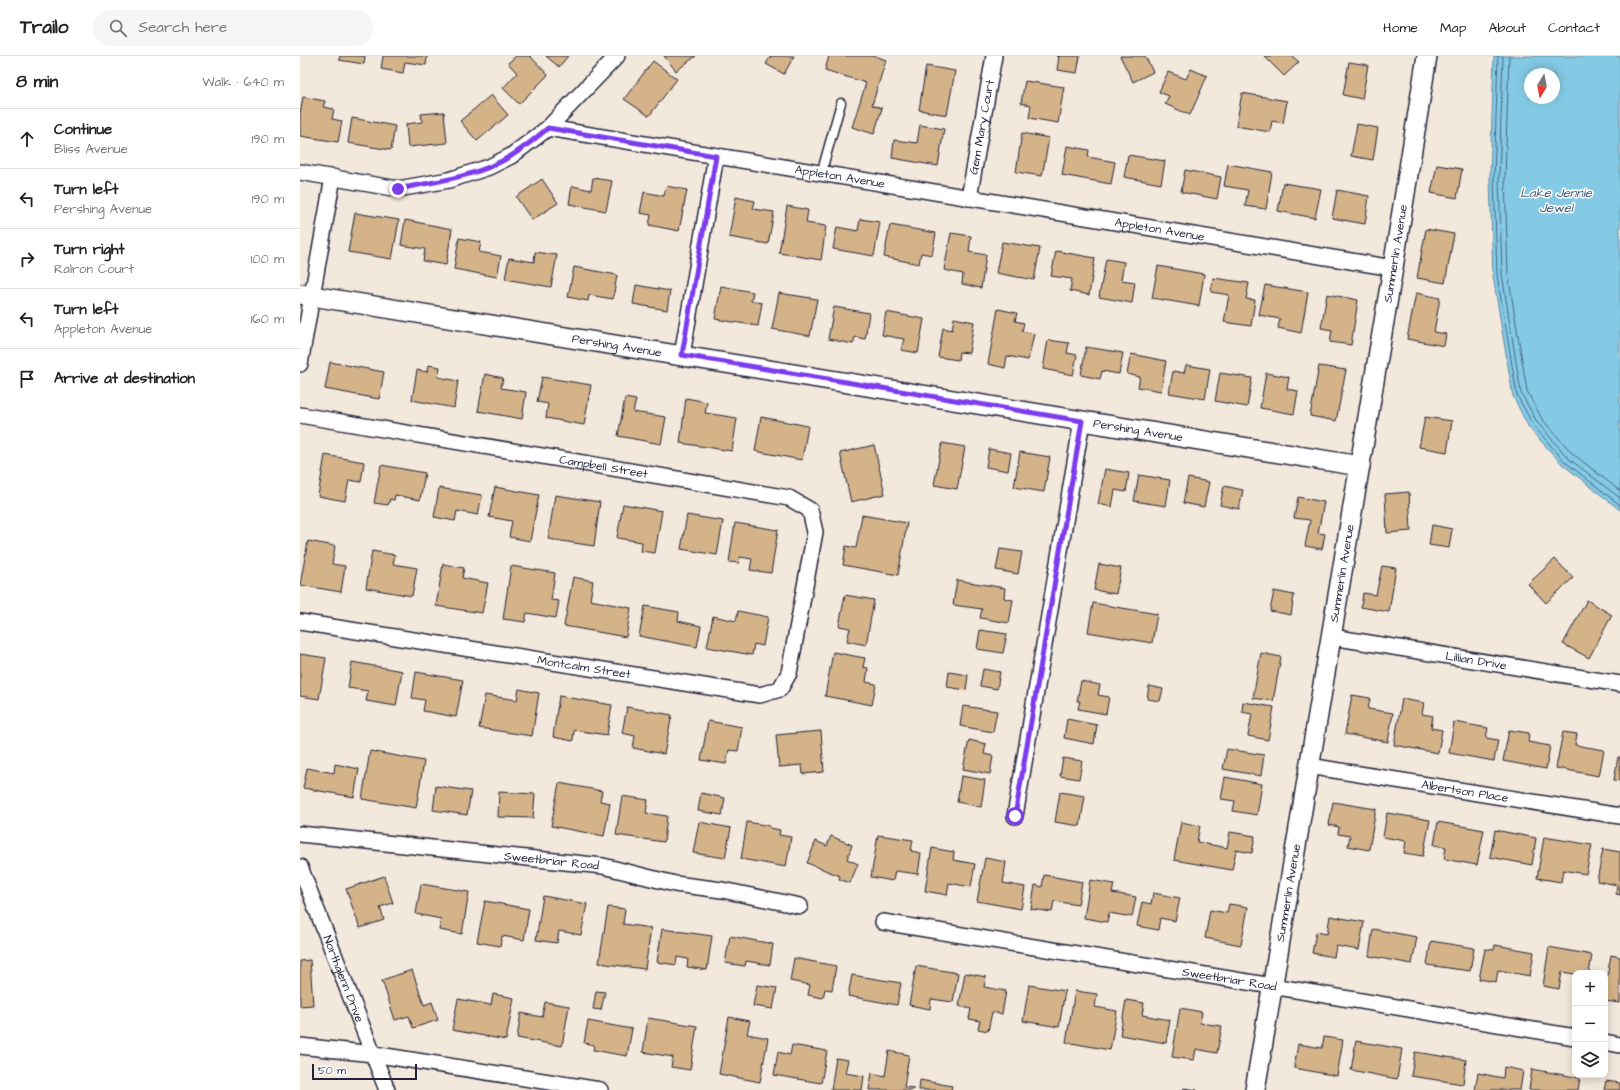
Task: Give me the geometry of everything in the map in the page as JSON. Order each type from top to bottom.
[{"type":"street","points":[[300,172],[398,189],[449,180],[489,167],[512,156],[548,128],[617,56]]},
{"type":"street","name":"Gem Mary Court","points":[[968,198],[994,56]]},
{"type":"street","name":"Summerlin Avenue","points":[[1255,1090],[1332,637],[1427,56]]},
{"type":"street","name":"Appleton Avenue","points":[[548,128],[1393,268]]},
{"type":"street","points":[[682,355],[716,156]]},
{"type":"street","points":[[300,364],[306,295],[333,177]]},
{"type":"street","name":"Pershing Avenue","points":[[306,295],[1360,466]]},
{"type":"street","name":"Campbell Street","points":[[300,415],[789,498],[810,510],[814,532],[802,604]]},
{"type":"street","points":[[1015,816],[1082,421]]},
{"type":"street","name":"Montcalm Street","points":[[300,622],[760,695],[780,689],[789,673],[802,604]]},
{"type":"street","name":"Lillian Drive","points":[[1332,637],[1620,684]]},
{"type":"street","name":"Albertson Place","points":[[1310,766],[1620,816]]},
{"type":"street","name":"Sweetbriar Road","points":[[300,834],[603,866],[675,884],[722,890],[800,906]]},
{"type":"street","name":"Northglenn Drive","points":[[300,867],[387,1090]]},
{"type":"street","name":"Sweetbriar Road","points":[[883,922],[1572,1036]]},
{"type":"street","points":[[1608,1042],[1620,1044]]},
{"type":"street","points":[[300,1046],[373,1054],[600,1090]]},
{"type":"lane","points":[[821,174],[841,103]]},
{"type":"water","name":"Lake Jennie Jewel","points":[[1494,56],[1620,56],[1620,510],[1562,464],[1529,428],[1513,396],[1493,276],[1490,178]]},
{"type":"building","points":[[340,56],[365,56],[364,64],[339,60]]},
{"type":"building","points":[[383,56],[427,56],[426,65],[405,62],[403,73],[381,69]]},
{"type":"building","points":[[516,56],[530,56],[548,75],[519,104],[503,88],[517,73],[508,63]]},
{"type":"building","points":[[546,56],[568,56],[559,67]]},
{"type":"building","points":[[664,56],[696,56],[676,71]]},
{"type":"building","points":[[771,56],[794,56],[784,74],[766,64]]},
{"type":"building","points":[[829,56],[875,56],[886,60],[872,105],[882,108],[874,134],[852,127],[866,83],[825,70]]},
{"type":"building","points":[[1059,56],[1080,56],[1077,73],[1057,70]]},
{"type":"building","points":[[1120,56],[1145,56],[1153,72],[1133,82]]},
{"type":"building","points":[[1264,56],[1294,56],[1293,57],[1299,62],[1284,76]]},
{"type":"building","points":[[653,61],[677,79],[649,116],[624,99]]},
{"type":"building","points":[[1349,62],[1368,65],[1362,99],[1343,95]]},
{"type":"building","points":[[926,66],[955,71],[947,115],[919,110]]},
{"type":"building","points":[[1191,69],[1207,76],[1190,115],[1165,104],[1169,96],[1159,92],[1168,72],[1186,79]]},
{"type":"building","points":[[1025,81],[1064,87],[1058,123],[1029,118],[1031,105],[1021,103]]},
{"type":"building","points":[[1242,93],[1287,101],[1283,123],[1272,121],[1270,132],[1236,126]]},
{"type":"building","points":[[491,95],[508,115],[477,141],[460,121]]},
{"type":"building","points":[[303,97],[325,101],[323,107],[334,109],[332,119],[342,121],[338,142],[300,136],[300,114]]},
{"type":"building","points":[[444,112],[447,143],[408,147],[406,124],[422,122],[421,114]]},
{"type":"building","points":[[352,118],[395,126],[391,150],[348,143]]},
{"type":"building","points":[[1357,124],[1378,128],[1373,160],[1351,156]]},
{"type":"building","points":[[920,125],[944,129],[938,166],[892,158],[894,140],[917,143]]},
{"type":"building","points":[[1022,133],[1049,138],[1042,176],[1016,172]]},
{"type":"building","points":[[1067,146],[1089,150],[1088,157],[1115,162],[1111,184],[1062,175]]},
{"type":"building","points":[[1128,155],[1165,161],[1161,184],[1124,177]]},
{"type":"building","points":[[1228,164],[1272,172],[1266,209],[1245,206],[1248,190],[1224,186]]},
{"type":"building","points":[[1437,165],[1462,169],[1457,198],[1431,193]]},
{"type":"building","points":[[1185,170],[1221,177],[1217,199],[1181,192]]},
{"type":"building","points":[[593,178],[612,181],[606,211],[569,204],[572,186],[591,190]]},
{"type":"building","points":[[542,179],[558,203],[532,220],[516,197]]},
{"type":"building","points":[[1283,183],[1321,189],[1315,218],[1278,211]]},
{"type":"building","points":[[666,186],[687,190],[679,231],[649,225],[651,215],[640,213],[644,192],[664,196]]},
{"type":"building","points":[[1337,190],[1369,196],[1365,224],[1332,218]]},
{"type":"building","points":[[736,197],[755,201],[753,209],[774,212],[768,244],[729,237]]},
{"type":"building","points":[[787,206],[808,210],[806,223],[826,226],[821,260],[779,253]]},
{"type":"building","points":[[355,213],[399,220],[392,259],[348,252]]},
{"type":"building","points":[[860,219],[880,222],[874,256],[833,249],[837,227],[858,231]]},
{"type":"building","points":[[405,220],[452,229],[446,265],[423,261],[425,249],[401,245]]},
{"type":"building","points":[[890,225],[936,233],[932,255],[921,253],[919,264],[884,257]]},
{"type":"building","points":[[1426,229],[1454,234],[1445,283],[1417,278]]},
{"type":"building","points":[[951,233],[971,236],[969,252],[986,255],[981,288],[962,284],[963,274],[944,270]]},
{"type":"building","points":[[459,238],[481,242],[479,252],[501,256],[497,277],[454,269]]},
{"type":"building","points":[[1002,242],[1040,248],[1034,280],[996,273]]},
{"type":"building","points":[[1056,251],[1095,258],[1089,295],[1070,291],[1072,279],[1051,276]]},
{"type":"building","points":[[535,252],[557,255],[551,287],[505,279],[509,258],[534,262]]},
{"type":"building","points":[[1106,259],[1124,262],[1121,280],[1135,282],[1132,303],[1099,297]]},
{"type":"building","points":[[1158,266],[1204,274],[1199,306],[1152,298]]},
{"type":"building","points":[[574,267],[617,275],[613,299],[589,295],[588,301],[568,297]]},
{"type":"building","points":[[1213,278],[1249,283],[1246,299],[1255,300],[1251,326],[1224,322],[1229,295],[1211,292]]},
{"type":"building","points":[[636,285],[670,291],[667,310],[633,304]]},
{"type":"building","points":[[1265,285],[1308,292],[1301,333],[1278,328],[1280,319],[1259,315]]},
{"type":"building","points":[[721,286],[753,292],[751,301],[762,303],[758,326],[715,319]]},
{"type":"building","points":[[779,293],[817,299],[810,336],[772,329]]},
{"type":"building","points":[[1416,293],[1440,298],[1434,332],[1446,334],[1444,346],[1407,339]]},
{"type":"building","points":[[1327,294],[1358,300],[1351,345],[1330,342],[1332,330],[1321,328]]},
{"type":"building","points":[[834,307],[869,313],[865,339],[855,337],[853,344],[828,339]]},
{"type":"building","points":[[998,309],[1017,313],[1015,321],[1024,323],[1022,331],[1034,334],[1028,360],[1007,356],[1005,368],[988,364]]},
{"type":"building","points":[[886,312],[924,319],[918,353],[901,350],[904,339],[882,335]]},
{"type":"building","points":[[954,318],[974,322],[969,353],[959,352],[958,360],[938,357],[943,328],[952,330]]},
{"type":"building","points":[[1048,340],[1069,343],[1067,353],[1077,355],[1073,375],[1043,369]]},
{"type":"building","points":[[1086,347],[1123,353],[1119,374],[1102,371],[1100,379],[1081,375]]},
{"type":"building","points":[[1131,354],[1166,361],[1161,391],[1138,387],[1140,377],[1127,374]]},
{"type":"building","points":[[330,362],[384,372],[379,399],[325,389]]},
{"type":"building","points":[[428,365],[440,367],[438,377],[458,381],[454,408],[412,400],[417,370],[427,372]]},
{"type":"building","points":[[1186,365],[1210,369],[1205,399],[1169,393],[1173,371],[1184,373]]},
{"type":"building","points":[[1319,366],[1346,370],[1336,421],[1310,416]]},
{"type":"building","points":[[1220,373],[1252,378],[1247,407],[1215,401]]},
{"type":"building","points":[[1266,373],[1289,377],[1287,389],[1298,391],[1294,414],[1260,408]]},
{"type":"building","points":[[485,374],[503,378],[501,388],[526,392],[522,419],[478,411]]},
{"type":"building","points":[[542,377],[591,385],[584,425],[546,418],[548,404],[537,402]]},
{"type":"building","points":[[625,398],[636,400],[633,412],[666,417],[661,444],[618,436]]},
{"type":"building","points":[[686,398],[707,402],[705,413],[737,418],[732,451],[680,443]]},
{"type":"building","points":[[761,417],[808,426],[802,460],[755,451]]},
{"type":"building","points":[[1425,417],[1452,421],[1447,452],[1419,447]]},
{"type":"building","points":[[942,443],[965,447],[957,489],[934,485]]},
{"type":"building","points":[[874,445],[885,494],[851,502],[840,453]]},
{"type":"building","points":[[989,449],[1011,453],[1008,471],[986,467]]},
{"type":"building","points":[[1020,452],[1050,457],[1044,492],[1014,487]]},
{"type":"building","points":[[325,455],[364,462],[361,482],[349,480],[345,501],[318,496]]},
{"type":"building","points":[[381,465],[425,473],[420,500],[395,495],[394,500],[390,499],[388,505],[374,503]]},
{"type":"building","points":[[1105,469],[1129,473],[1126,492],[1115,490],[1112,507],[1098,504]]},
{"type":"building","points":[[1139,475],[1170,480],[1166,506],[1134,501]]},
{"type":"building","points":[[1188,478],[1209,482],[1204,507],[1183,503]]},
{"type":"building","points":[[1224,486],[1243,490],[1239,509],[1220,505]]},
{"type":"building","points":[[495,487],[539,495],[530,541],[509,537],[512,521],[489,517]]},
{"type":"building","points":[[439,488],[482,495],[478,515],[457,511],[455,521],[434,517]]},
{"type":"building","points":[[1409,492],[1411,531],[1387,533],[1385,494]]},
{"type":"building","points":[[555,495],[600,502],[594,546],[548,539]]},
{"type":"building","points":[[1298,497],[1324,502],[1318,533],[1325,534],[1322,549],[1305,546],[1310,520],[1294,518]]},
{"type":"building","points":[[623,504],[662,511],[655,553],[641,551],[642,542],[617,538]]},
{"type":"building","points":[[687,515],[723,521],[717,555],[681,549]]},
{"type":"building","points":[[862,515],[907,523],[898,575],[843,565],[846,546],[856,548]]},
{"type":"building","points":[[735,523],[778,530],[771,573],[750,570],[752,559],[740,557],[739,563],[729,562]]},
{"type":"building","points":[[1432,525],[1452,529],[1449,548],[1429,545]]},
{"type":"building","points":[[308,541],[335,546],[332,564],[345,566],[341,592],[300,585]]},
{"type":"building","points":[[1000,549],[1022,552],[1018,574],[996,570]]},
{"type":"building","points":[[372,551],[395,555],[393,564],[417,568],[412,596],[366,588]]},
{"type":"building","points":[[1555,559],[1573,578],[1546,603],[1528,584]]},
{"type":"building","points":[[443,564],[464,568],[462,578],[488,583],[482,613],[436,606]]},
{"type":"building","points":[[1099,564],[1121,568],[1116,594],[1094,590]]},
{"type":"building","points":[[511,566],[555,573],[551,600],[559,601],[556,618],[527,613],[525,622],[503,619]]},
{"type":"building","points":[[1382,566],[1396,568],[1389,612],[1361,607],[1363,593],[1376,595]]},
{"type":"building","points":[[573,577],[593,581],[590,600],[631,608],[626,637],[564,626]]},
{"type":"building","points":[[957,580],[1005,588],[1004,598],[1013,600],[1009,623],[980,618],[982,609],[953,605]]},
{"type":"building","points":[[1274,591],[1294,595],[1291,615],[1270,611]]},
{"type":"building","points":[[845,595],[874,600],[866,645],[847,641],[850,628],[839,626]]},
{"type":"building","points":[[1587,600],[1612,615],[1589,658],[1563,644]]},
{"type":"building","points":[[1093,603],[1157,614],[1152,643],[1088,632]]},
{"type":"building","points":[[645,606],[679,612],[678,621],[701,626],[697,647],[639,636]]},
{"type":"building","points":[[738,611],[768,617],[763,646],[754,644],[752,655],[707,647],[713,616],[736,621]]},
{"type":"building","points":[[980,630],[1007,634],[1003,653],[977,649]]},
{"type":"building","points":[[833,652],[865,658],[863,667],[868,668],[866,682],[876,684],[872,705],[825,696]]},
{"type":"building","points":[[1261,653],[1281,657],[1273,701],[1253,698]]},
{"type":"building","points":[[300,654],[326,658],[319,699],[300,696]]},
{"type":"building","points":[[352,662],[402,671],[396,706],[366,701],[368,691],[348,688]]},
{"type":"building","points":[[983,669],[1000,672],[997,689],[980,686]]},
{"type":"building","points":[[416,672],[463,680],[456,717],[423,711],[425,700],[412,698]]},
{"type":"building","points":[[949,672],[968,675],[966,690],[947,687]]},
{"type":"building","points":[[1081,681],[1100,685],[1098,695],[1109,697],[1106,714],[1078,709],[1080,701],[1077,701]]},
{"type":"building","points":[[1149,686],[1163,689],[1160,701],[1147,699]]},
{"type":"building","points":[[519,689],[539,693],[532,736],[479,728],[485,695],[517,700]]},
{"type":"building","points":[[1352,695],[1370,698],[1368,709],[1393,713],[1388,742],[1345,734]]},
{"type":"building","points":[[559,696],[612,705],[607,735],[574,730],[573,741],[553,737]]},
{"type":"building","points":[[1402,699],[1424,703],[1422,714],[1433,716],[1431,728],[1442,730],[1438,753],[1394,745]]},
{"type":"building","points":[[1243,702],[1274,707],[1268,740],[1248,736],[1252,714],[1242,712]]},
{"type":"building","points":[[963,706],[997,711],[993,732],[960,726]]},
{"type":"building","points":[[627,707],[672,715],[664,754],[633,748],[635,736],[622,733]]},
{"type":"building","points":[[1067,719],[1097,725],[1094,744],[1064,738]]},
{"type":"building","points":[[708,721],[742,727],[738,751],[729,750],[726,764],[701,760]]},
{"type":"building","points":[[1454,722],[1488,728],[1486,738],[1498,740],[1494,761],[1449,753]]},
{"type":"building","points":[[1509,730],[1529,733],[1528,742],[1550,746],[1546,769],[1503,761]]},
{"type":"building","points":[[821,731],[824,772],[803,774],[802,765],[779,767],[776,735]]},
{"type":"building","points":[[1563,732],[1577,734],[1575,745],[1604,750],[1599,776],[1556,768]]},
{"type":"building","points":[[969,740],[986,744],[984,754],[993,756],[990,774],[963,769]]},
{"type":"building","points":[[1227,749],[1264,755],[1261,776],[1223,769]]},
{"type":"building","points":[[370,751],[424,761],[416,808],[362,799]]},
{"type":"building","points":[[1618,757],[1620,757],[1620,781],[1614,780]]},
{"type":"building","points":[[1063,758],[1082,761],[1079,779],[1060,776]]},
{"type":"building","points":[[335,764],[359,769],[354,797],[303,788],[307,768],[334,773]]},
{"type":"building","points":[[961,776],[985,780],[981,807],[957,802]]},
{"type":"building","points":[[1225,777],[1262,784],[1257,815],[1233,811],[1235,801],[1221,799]]},
{"type":"building","points":[[559,783],[602,791],[600,801],[610,803],[604,836],[551,826]]},
{"type":"building","points":[[436,786],[471,791],[467,815],[433,810]]},
{"type":"building","points":[[499,792],[535,794],[533,818],[498,817]]},
{"type":"building","points":[[1060,792],[1085,796],[1080,826],[1055,822]]},
{"type":"building","points":[[701,793],[725,798],[722,815],[698,811]]},
{"type":"building","points":[[622,796],[648,800],[646,813],[667,816],[664,842],[616,835]]},
{"type":"building","points":[[1333,802],[1376,809],[1369,850],[1348,846],[1350,836],[1338,834],[1339,827],[1329,825]]},
{"type":"building","points":[[1387,813],[1430,820],[1423,856],[1404,853],[1406,841],[1383,837]]},
{"type":"building","points":[[699,822],[731,828],[725,858],[693,853]]},
{"type":"building","points":[[747,822],[770,826],[770,828],[780,830],[779,835],[791,837],[786,867],[741,859]]},
{"type":"building","points":[[1181,822],[1200,826],[1197,842],[1227,848],[1230,832],[1255,836],[1252,853],[1236,850],[1232,870],[1174,860]]},
{"type":"building","points":[[1438,822],[1484,830],[1477,865],[1444,859],[1446,847],[1434,845]]},
{"type":"building","points":[[1495,830],[1536,838],[1532,865],[1490,857]]},
{"type":"building","points":[[878,835],[913,840],[911,851],[921,853],[918,874],[895,871],[893,881],[871,877]]},
{"type":"building","points":[[831,836],[852,845],[847,859],[858,864],[850,883],[839,879],[840,876],[807,863],[816,841],[827,846]]},
{"type":"building","points":[[1544,837],[1592,845],[1586,874],[1563,870],[1561,882],[1537,878]]},
{"type":"building","points":[[932,848],[954,852],[953,860],[975,864],[971,887],[949,883],[947,895],[925,891]]},
{"type":"building","points":[[1603,849],[1620,852],[1620,895],[1616,894],[1617,885],[1597,881]]},
{"type":"building","points":[[985,858],[1006,862],[1003,883],[1025,887],[1021,909],[977,901]]},
{"type":"building","points":[[1044,875],[1082,882],[1078,905],[1054,901],[1052,912],[1031,909],[1035,885],[1042,887]]},
{"type":"building","points":[[384,876],[393,903],[380,907],[384,920],[360,928],[346,889]]},
{"type":"building","points":[[1090,880],[1114,884],[1112,893],[1136,897],[1132,917],[1109,913],[1107,922],[1084,918]]},
{"type":"building","points":[[421,884],[469,892],[462,934],[439,930],[441,919],[416,914]]},
{"type":"building","points":[[1153,893],[1180,898],[1175,921],[1160,918],[1158,930],[1137,926],[1142,902],[1151,904]]},
{"type":"building","points":[[543,896],[587,904],[581,935],[559,931],[557,943],[536,940]]},
{"type":"building","points":[[485,901],[529,909],[524,940],[502,936],[500,946],[477,942]]},
{"type":"building","points":[[1229,904],[1248,907],[1241,945],[1205,938],[1210,910],[1227,913]]},
{"type":"building","points":[[608,907],[625,909],[623,924],[651,928],[645,969],[599,963]]},
{"type":"building","points":[[1330,916],[1364,922],[1359,950],[1336,946],[1334,957],[1312,953],[1316,932],[1327,934]]},
{"type":"building","points":[[662,929],[712,936],[707,970],[687,967],[688,959],[677,957],[676,965],[657,962]]},
{"type":"building","points":[[1373,929],[1417,937],[1412,964],[1369,956]]},
{"type":"building","points":[[730,936],[773,944],[770,965],[746,961],[745,966],[725,963]]},
{"type":"building","points":[[1431,941],[1474,948],[1470,971],[1427,965]]},
{"type":"building","points":[[1495,945],[1534,952],[1530,976],[1498,970],[1496,982],[1479,979],[1485,949],[1494,950]]},
{"type":"building","points":[[1549,947],[1592,955],[1590,970],[1572,970],[1572,974],[1562,972],[1559,989],[1543,986]]},
{"type":"building","points":[[1611,955],[1620,957],[1620,1003],[1608,1001],[1608,972]]},
{"type":"building","points":[[794,958],[836,966],[832,990],[825,989],[823,998],[808,995],[810,985],[790,981]]},
{"type":"building","points":[[310,960],[313,1005],[300,1006],[300,961]]},
{"type":"building","points":[[916,966],[958,973],[953,1002],[931,999],[930,1009],[909,1005]]},
{"type":"building","points":[[412,970],[424,1005],[432,1002],[438,1020],[413,1028],[409,1016],[395,1020],[382,980]]},
{"type":"building","points":[[965,973],[986,977],[984,987],[1006,991],[1002,1014],[992,1012],[988,1031],[978,1029],[980,1021],[969,1019],[971,1009],[959,1006]]},
{"type":"building","points":[[852,975],[901,983],[897,1005],[848,996]]},
{"type":"building","points":[[757,985],[777,988],[773,1009],[753,1006]]},
{"type":"building","points":[[1029,985],[1065,991],[1059,1027],[1023,1021]]},
{"type":"building","points":[[596,991],[605,992],[601,1010],[593,1009]]},
{"type":"building","points":[[1075,991],[1097,994],[1095,1007],[1117,1011],[1110,1050],[1066,1042]]},
{"type":"building","points":[[493,994],[514,998],[506,1040],[452,1030],[458,999],[491,1005]]},
{"type":"building","points":[[1126,1000],[1144,1003],[1142,1015],[1170,1020],[1166,1043],[1120,1035]]},
{"type":"building","points":[[545,1002],[569,1006],[562,1046],[517,1038],[521,1013],[542,1017]]},
{"type":"building","points":[[1180,1008],[1202,1012],[1200,1023],[1222,1026],[1217,1053],[1196,1049],[1194,1060],[1172,1057]]},
{"type":"building","points":[[729,1017],[750,1021],[747,1034],[768,1038],[760,1082],[719,1074]]},
{"type":"building","points":[[648,1018],[697,1026],[690,1070],[671,1067],[673,1057],[643,1052]]},
{"type":"building","points":[[588,1021],[632,1029],[627,1056],[593,1050],[594,1045],[584,1043]]},
{"type":"building","points":[[1324,1037],[1343,1040],[1337,1076],[1294,1068],[1298,1044],[1322,1048]]},
{"type":"building","points":[[1356,1041],[1402,1049],[1397,1079],[1351,1070]]},
{"type":"building","points":[[792,1045],[827,1051],[821,1083],[774,1075],[778,1052],[790,1055]]},
{"type":"building","points":[[889,1051],[909,1055],[904,1087],[913,1088],[913,1090],[869,1090],[872,1073],[885,1076]]},
{"type":"building","points":[[1415,1052],[1466,1060],[1463,1084],[1411,1076]]},
{"type":"building","points":[[836,1058],[848,1060],[845,1073],[864,1076],[862,1090],[831,1090]]},
{"type":"building","points":[[1504,1067],[1523,1071],[1520,1090],[1475,1090],[1478,1073],[1503,1078]]},
{"type":"building","points":[[1532,1069],[1572,1076],[1572,1078],[1580,1078],[1578,1090],[1529,1090]]},
{"type":"building","points":[[920,1080],[952,1086],[951,1090],[919,1090]]},
{"type":"building","points":[[1606,1081],[1620,1083],[1620,1090],[1604,1090]]},
{"type":"building","points":[[1184,1088],[1197,1090],[1183,1090]]},
{"type":"route","points":[[398,189],[449,180],[489,167],[512,156],[548,128],[716,156],[682,355],[1082,421],[1015,816]]}]
